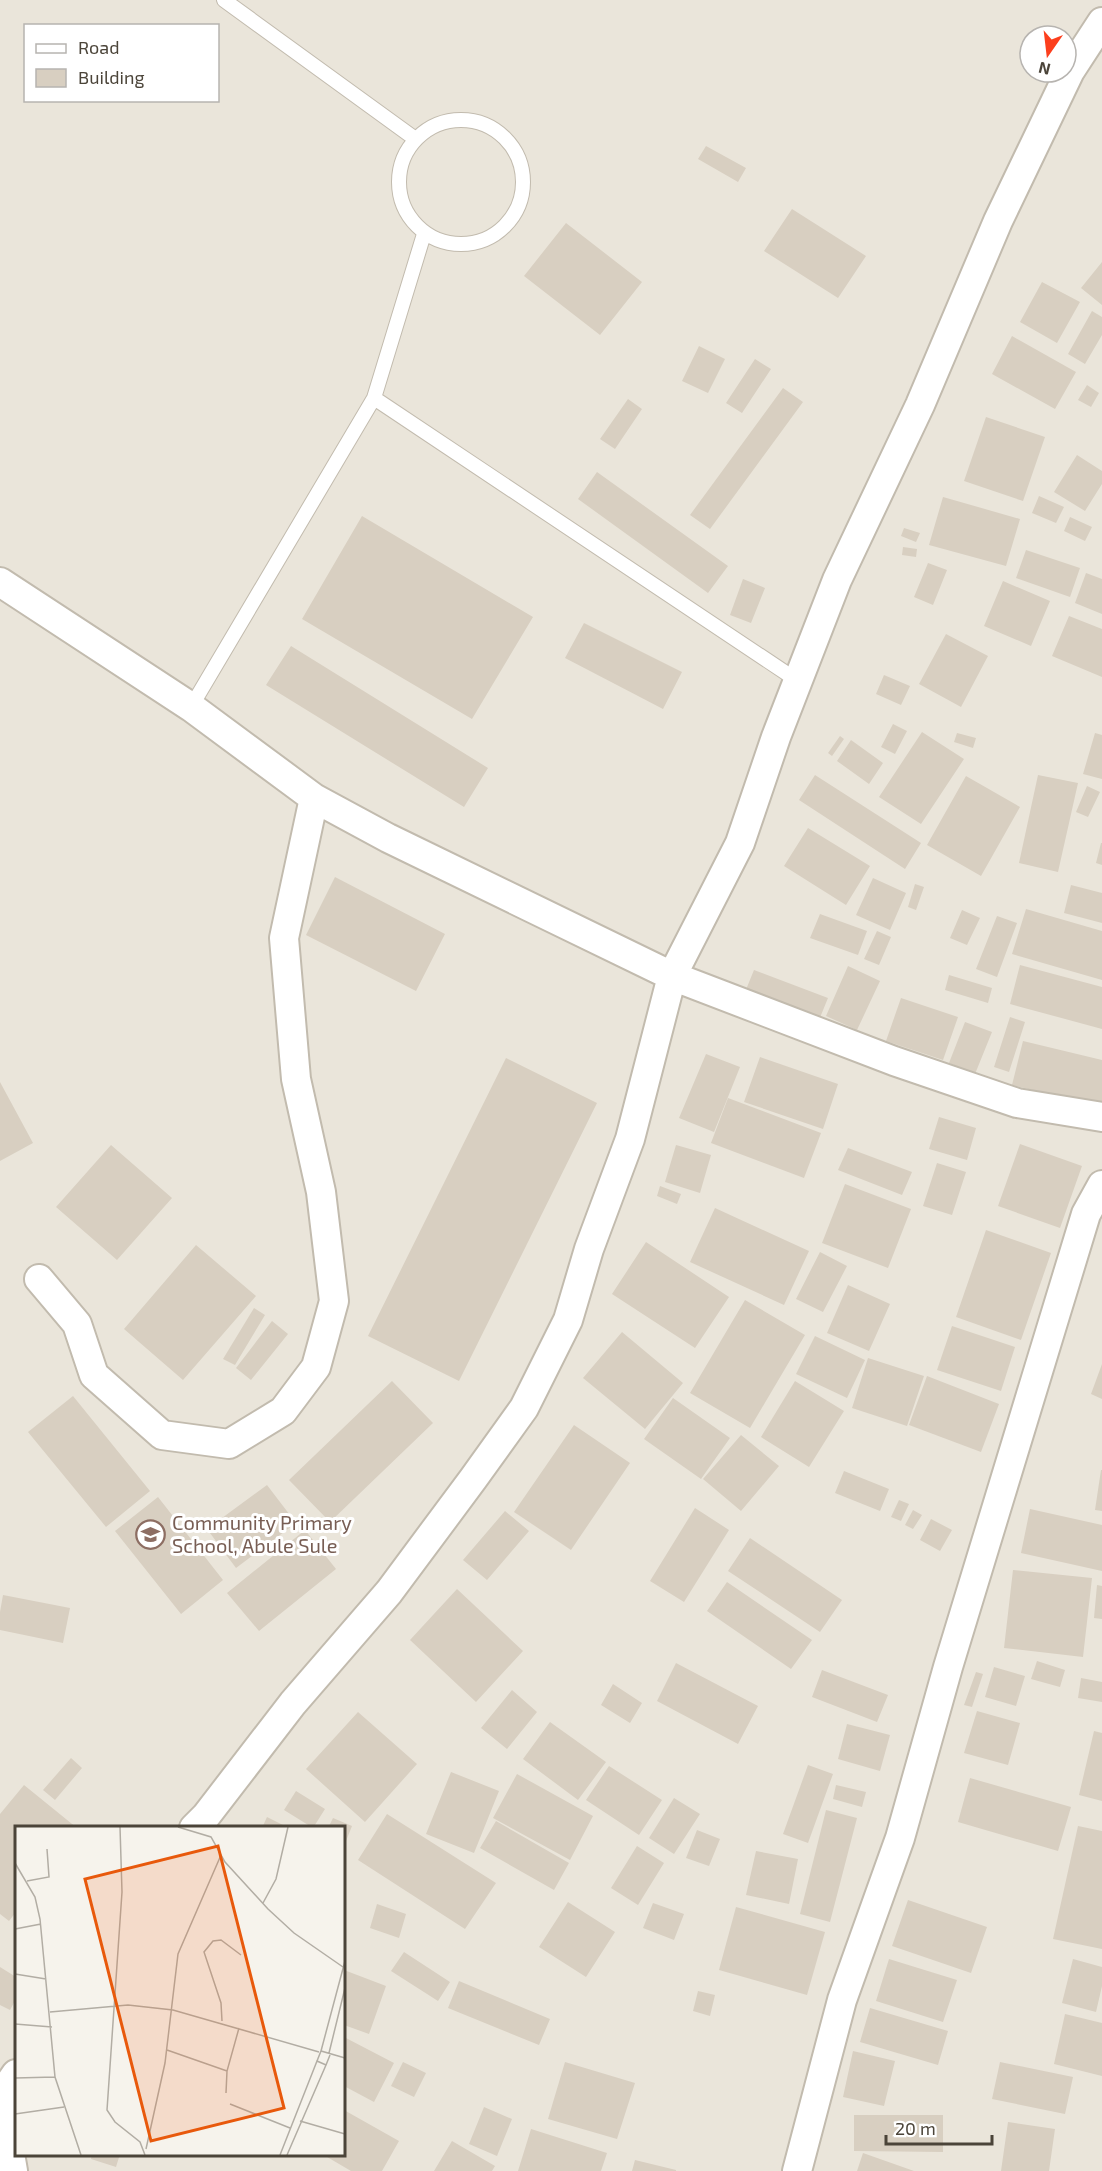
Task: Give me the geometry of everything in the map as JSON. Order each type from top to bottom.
[{"type":"street","points":[[195,1826],[206,1816],[293,1703],[389,1592],[524,1408],[568,1320],[589,1249],[630,1139],[672,976],[740,843],[776,737],[837,580],[920,405],[998,221],[1070,71],[1102,22]]},
{"type":"street","points":[[0,582],[191,707],[314,798],[388,838],[672,976],[894,1061],[1017,1103],[1102,1118]]},
{"type":"street","points":[[39,1279],[77,1324],[94,1375],[162,1435],[229,1444],[283,1411],[316,1368],[334,1301],[321,1192],[296,1079],[284,938],[314,798]]},
{"type":"street","points":[[797,2171],[842,2000],[900,1838],[954,1645],[1086,1214],[1102,1185]]},
{"type":"street","points":[[13,2171],[0,2096],[15,2075]]},
{"type":"lane","points":[[224,0],[414,138]]},
{"type":"lane","points":[[445,121],[481,122],[510,142],[524,175],[518,211],[493,237],[458,245],[424,234],[402,206],[399,182],[398,171],[414,138],[445,121]]},
{"type":"lane","points":[[191,707],[374,398],[424,234]]},
{"type":"lane","points":[[374,398],[798,681]]},
{"type":"shaded area","points":[[0,0],[1102,0],[1102,2171],[0,2171]]},
{"type":"building","points":[[706,146],[746,168],[738,182],[698,159]]},
{"type":"building","points":[[792,209],[866,256],[838,298],[764,251]]},
{"type":"building","points":[[566,223],[642,282],[600,335],[524,276]]},
{"type":"building","points":[[1102,262],[1102,305],[1081,288]]},
{"type":"building","points":[[1042,282],[1080,302],[1057,343],[1020,322]]},
{"type":"building","points":[[1092,311],[1102,317],[1102,335],[1085,364],[1068,354]]},
{"type":"building","points":[[1012,336],[1076,372],[1055,409],[992,374]]},
{"type":"building","points":[[699,346],[725,359],[708,393],[682,381]]},
{"type":"building","points":[[755,359],[771,369],[742,413],[726,403]]},
{"type":"building","points":[[1087,385],[1099,393],[1091,407],[1078,400]]},
{"type":"building","points":[[783,388],[803,402],[710,529],[690,515]]},
{"type":"building","points":[[628,399],[642,409],[615,449],[600,439]]},
{"type":"building","points":[[986,417],[1045,437],[1023,501],[964,481]]},
{"type":"building","points":[[1077,455],[1102,471],[1102,484],[1085,511],[1054,492]]},
{"type":"building","points":[[597,472],[728,566],[708,593],[578,499]]},
{"type":"building","points":[[1039,496],[1064,507],[1056,523],[1032,513]]},
{"type":"building","points":[[943,497],[1020,519],[1006,566],[929,545]]},
{"type":"building","points":[[362,516],[533,617],[472,719],[302,619]]},
{"type":"building","points":[[1070,517],[1092,527],[1085,541],[1064,531]]},
{"type":"building","points":[[904,528],[920,533],[916,542],[901,536]]},
{"type":"building","points":[[903,547],[917,549],[916,557],[902,555]]},
{"type":"building","points":[[1026,550],[1080,568],[1070,597],[1016,578]]},
{"type":"building","points":[[928,563],[947,570],[933,605],[914,597]]},
{"type":"building","points":[[1086,573],[1102,579],[1102,614],[1075,603]]},
{"type":"building","points":[[743,579],[765,588],[751,623],[730,615]]},
{"type":"building","points":[[1003,581],[1050,601],[1031,646],[984,626]]},
{"type":"building","points":[[1069,616],[1102,629],[1102,677],[1052,656]]},
{"type":"building","points":[[584,623],[682,672],[663,709],[565,658]]},
{"type":"building","points":[[946,634],[988,656],[961,707],[919,684]]},
{"type":"building","points":[[291,646],[488,768],[464,807],[266,685]]},
{"type":"building","points":[[884,675],[910,686],[901,705],[876,694]]},
{"type":"building","points":[[893,724],[907,731],[895,754],[881,747]]},
{"type":"building","points":[[922,732],[964,759],[921,824],[879,797]]},
{"type":"building","points":[[957,733],[976,738],[973,748],[954,742]]},
{"type":"building","points":[[1095,733],[1102,735],[1102,779],[1083,774]]},
{"type":"building","points":[[840,736],[844,739],[832,756],[828,753]]},
{"type":"building","points":[[851,740],[883,763],[869,784],[837,761]]},
{"type":"building","points":[[815,775],[921,843],[905,869],[799,800]]},
{"type":"building","points":[[1038,775],[1078,783],[1058,872],[1019,863]]},
{"type":"building","points":[[966,776],[1020,807],[981,876],[927,845]]},
{"type":"building","points":[[1087,786],[1100,792],[1088,817],[1076,812]]},
{"type":"building","points":[[808,828],[870,866],[846,905],[784,866]]},
{"type":"building","points":[[1102,843],[1102,865],[1096,863]]},
{"type":"building","points":[[335,877],[445,934],[416,991],[306,935]]},
{"type":"building","points":[[873,878],[906,893],[890,930],[856,915]]},
{"type":"building","points":[[915,884],[924,887],[916,910],[908,907]]},
{"type":"building","points":[[1071,885],[1102,893],[1102,923],[1064,913]]},
{"type":"building","points":[[1026,909],[1102,931],[1102,980],[1012,954]]},
{"type":"building","points":[[962,910],[980,918],[967,945],[950,938]]},
{"type":"building","points":[[820,914],[867,931],[858,955],[810,938]]},
{"type":"building","points":[[997,916],[1017,923],[997,977],[976,969]]},
{"type":"building","points":[[877,931],[891,937],[879,965],[864,959]]},
{"type":"building","points":[[1020,965],[1102,987],[1102,1029],[1010,1004]]},
{"type":"building","points":[[848,966],[880,981],[857,1030],[826,1016]]},
{"type":"building","points":[[754,970],[828,998],[819,1020],[745,992]]},
{"type":"building","points":[[949,975],[992,988],[988,1003],[945,990]]},
{"type":"building","points":[[901,998],[958,1017],[943,1060],[886,1041]]},
{"type":"building","points":[[1010,1017],[1025,1022],[1009,1072],[994,1067]]},
{"type":"building","points":[[965,1022],[992,1032],[975,1074],[949,1063]]},
{"type":"building","points":[[1023,1041],[1102,1060],[1102,1107],[1012,1085]]},
{"type":"building","points":[[706,1054],[740,1067],[714,1132],[679,1118]]},
{"type":"building","points":[[760,1057],[838,1084],[823,1129],[744,1102]]},
{"type":"building","points":[[506,1058],[597,1103],[459,1381],[368,1336]]},
{"type":"building","points":[[0,1082],[33,1143],[0,1161]]},
{"type":"building","points":[[728,1098],[821,1133],[804,1178],[711,1143]]},
{"type":"building","points":[[939,1117],[976,1128],[967,1160],[929,1149]]},
{"type":"building","points":[[1020,1144],[1082,1166],[1060,1228],[998,1206]]},
{"type":"building","points":[[111,1145],[172,1198],[117,1260],[56,1207]]},
{"type":"building","points":[[676,1145],[711,1155],[700,1193],[665,1182]]},
{"type":"building","points":[[848,1148],[912,1172],[902,1195],[838,1170]]},
{"type":"building","points":[[937,1163],[966,1172],[952,1215],[923,1206]]},
{"type":"building","points":[[845,1184],[911,1209],[888,1268],[822,1243]]},
{"type":"building","points":[[660,1186],[681,1194],[677,1204],[657,1196]]},
{"type":"building","points":[[715,1208],[809,1251],[784,1305],[690,1262]]},
{"type":"building","points":[[986,1230],[1051,1253],[1021,1340],[956,1317]]},
{"type":"building","points":[[646,1242],[729,1297],[695,1348],[612,1294]]},
{"type":"building","points":[[196,1245],[256,1296],[183,1380],[124,1329]]},
{"type":"building","points":[[820,1252],[847,1266],[823,1312],[796,1299]]},
{"type":"building","points":[[848,1285],[890,1304],[869,1351],[827,1333]]},
{"type":"building","points":[[745,1300],[805,1335],[750,1428],[690,1393]]},
{"type":"building","points":[[254,1308],[265,1315],[235,1365],[223,1359]]},
{"type":"building","points":[[272,1321],[288,1334],[251,1380],[236,1368]]},
{"type":"building","points":[[952,1326],[1015,1347],[1001,1391],[937,1370]]},
{"type":"building","points":[[622,1332],[683,1383],[645,1429],[583,1378]]},
{"type":"building","points":[[815,1336],[865,1360],[847,1398],[796,1374]]},
{"type":"building","points":[[868,1358],[924,1376],[907,1426],[852,1408]]},
{"type":"building","points":[[1102,1364],[1102,1399],[1091,1394]]},
{"type":"building","points":[[927,1376],[999,1404],[981,1452],[909,1425]]},
{"type":"building","points":[[392,1381],[433,1423],[330,1522],[289,1480]]},
{"type":"building","points":[[795,1381],[844,1411],[809,1467],[761,1437]]},
{"type":"building","points":[[73,1396],[150,1491],[106,1527],[28,1432]]},
{"type":"building","points":[[673,1398],[730,1438],[701,1479],[644,1439]]},
{"type":"building","points":[[574,1425],[630,1463],[571,1550],[514,1512]]},
{"type":"building","points":[[741,1435],[779,1466],[741,1511],[703,1479]]},
{"type":"building","points":[[1102,1470],[1102,1511],[1095,1510]]},
{"type":"building","points":[[844,1471],[889,1489],[880,1511],[835,1493]]},
{"type":"building","points":[[267,1485],[296,1523],[236,1568],[207,1529]]},
{"type":"building","points":[[158,1497],[223,1580],[181,1614],[115,1531]]},
{"type":"building","points":[[899,1500],[909,1504],[901,1521],[891,1517]]},
{"type":"building","points":[[695,1508],[729,1530],[684,1602],[650,1581]]},
{"type":"building","points":[[1030,1509],[1102,1525],[1102,1571],[1021,1553]]},
{"type":"building","points":[[913,1510],[922,1515],[913,1529],[905,1525]]},
{"type":"building","points":[[505,1511],[529,1531],[487,1580],[463,1560]]},
{"type":"building","points":[[931,1519],[952,1530],[940,1551],[920,1540]]},
{"type":"building","points":[[305,1530],[336,1569],[259,1631],[227,1593]]},
{"type":"building","points":[[750,1538],[842,1600],[820,1632],[728,1571]]},
{"type":"building","points":[[1013,1570],[1092,1578],[1083,1657],[1004,1648]]},
{"type":"building","points":[[727,1582],[812,1640],[791,1669],[707,1611]]},
{"type":"building","points":[[1097,1585],[1102,1586],[1102,1619],[1094,1618]]},
{"type":"building","points":[[457,1589],[523,1651],[476,1702],[410,1640]]},
{"type":"building","points":[[3,1595],[70,1608],[63,1643],[0,1630]]},
{"type":"building","points":[[1037,1661],[1065,1670],[1060,1687],[1031,1679]]},
{"type":"building","points":[[676,1663],[758,1706],[738,1744],[657,1701]]},
{"type":"building","points":[[994,1667],[1025,1676],[1016,1706],[985,1697]]},
{"type":"building","points":[[822,1670],[888,1695],[877,1722],[812,1697]]},
{"type":"building","points":[[976,1672],[983,1674],[972,1707],[964,1705]]},
{"type":"building","points":[[1081,1678],[1102,1682],[1102,1702],[1078,1698]]},
{"type":"building","points":[[613,1684],[642,1703],[630,1723],[601,1705]]},
{"type":"building","points":[[512,1690],[537,1712],[507,1749],[481,1728]]},
{"type":"building","points":[[977,1711],[1020,1723],[1008,1765],[964,1753]]},
{"type":"building","points":[[358,1712],[417,1764],[365,1822],[306,1769]]},
{"type":"building","points":[[550,1722],[606,1762],[578,1800],[523,1759]]},
{"type":"building","points":[[847,1724],[890,1735],[880,1771],[838,1759]]},
{"type":"building","points":[[1094,1731],[1102,1733],[1102,1801],[1079,1795]]},
{"type":"building","points":[[71,1758],[82,1768],[55,1800],[43,1790]]},
{"type":"building","points":[[808,1765],[833,1774],[808,1843],[783,1834]]},
{"type":"building","points":[[609,1766],[662,1800],[639,1835],[586,1800]]},
{"type":"building","points":[[451,1772],[499,1791],[474,1853],[426,1834]]},
{"type":"building","points":[[517,1774],[593,1816],[570,1860],[493,1818]]},
{"type":"building","points":[[970,1778],[1071,1807],[1058,1851],[958,1822]]},
{"type":"building","points":[[24,1785],[75,1826],[15,1826],[15,1913],[9,1921],[0,1914],[0,1814]]},
{"type":"building","points":[[836,1785],[866,1792],[862,1807],[833,1799]]},
{"type":"building","points":[[296,1791],[325,1809],[314,1826],[310,1826],[284,1810]]},
{"type":"building","points":[[674,1798],[700,1814],[674,1854],[649,1838]]},
{"type":"building","points":[[826,1810],[857,1818],[830,1922],[800,1914]]},
{"type":"building","points":[[387,1814],[496,1883],[465,1929],[358,1860]]},
{"type":"building","points":[[267,1817],[285,1826],[263,1826]]},
{"type":"building","points":[[333,1818],[352,1826],[345,1844],[345,1826],[329,1826]]},
{"type":"building","points":[[496,1821],[569,1863],[554,1890],[480,1848]]},
{"type":"building","points":[[1078,1826],[1102,1831],[1102,1949],[1053,1939]]},
{"type":"building","points":[[697,1830],[720,1839],[709,1866],[686,1858]]},
{"type":"building","points":[[637,1846],[664,1863],[638,1905],[611,1888]]},
{"type":"building","points":[[756,1851],[798,1859],[789,1904],[746,1895]]},
{"type":"building","points":[[908,1900],[987,1927],[971,1973],[892,1946]]},
{"type":"building","points":[[568,1902],[615,1932],[586,1977],[539,1947]]},
{"type":"building","points":[[653,1903],[684,1914],[674,1940],[643,1928]]},
{"type":"building","points":[[377,1904],[406,1914],[399,1938],[370,1928]]},
{"type":"building","points":[[736,1907],[825,1932],[807,1995],[719,1970]]},
{"type":"building","points":[[404,1952],[450,1982],[438,2001],[391,1971]]},
{"type":"building","points":[[889,1959],[957,1980],[943,2022],[876,2001]]},
{"type":"building","points":[[1073,1959],[1102,1967],[1102,1986],[1096,2012],[1062,2003]]},
{"type":"building","points":[[0,1967],[15,1976],[15,2001],[10,2010],[0,2005]]},
{"type":"building","points":[[345,1970],[386,1986],[369,2034],[345,2025]]},
{"type":"building","points":[[459,1981],[550,2019],[539,2045],[448,2008]]},
{"type":"building","points":[[698,1991],[715,1995],[710,2016],[693,2011]]},
{"type":"building","points":[[870,2008],[948,2031],[938,2065],[860,2042]]},
{"type":"building","points":[[1065,2014],[1102,2023],[1102,2076],[1054,2064]]},
{"type":"building","points":[[345,2038],[394,2063],[374,2102],[345,2087]]},
{"type":"building","points":[[853,2051],[895,2061],[884,2106],[843,2097]]},
{"type":"building","points":[[403,2062],[426,2073],[414,2097],[391,2086]]},
{"type":"building","points":[[565,2062],[635,2083],[617,2139],[548,2119]]},
{"type":"building","points":[[1000,2062],[1073,2077],[1065,2114],[992,2099]]},
{"type":"building","points":[[484,2107],[512,2119],[497,2156],[469,2144]]},
{"type":"building","points":[[345,2111],[399,2141],[382,2171],[351,2171],[325,2156],[345,2156]]},
{"type":"building","points":[[854,2115],[943,2115],[943,2152],[854,2151]]},
{"type":"building","points":[[1008,2122],[1055,2129],[1049,2171],[1001,2171]]},
{"type":"building","points":[[531,2129],[607,2153],[601,2171],[518,2171]]},
{"type":"building","points":[[452,2141],[495,2166],[492,2171],[434,2171]]},
{"type":"building","points":[[863,2153],[914,2171],[857,2171]]},
{"type":"building","points":[[92,2156],[119,2156],[116,2167],[91,2159]]},
{"type":"building","points":[[635,2160],[676,2170],[676,2171],[632,2171]]},
{"type":"place","name":"Community Primary School, Abule Sule","points":[[151,1534]]}]
